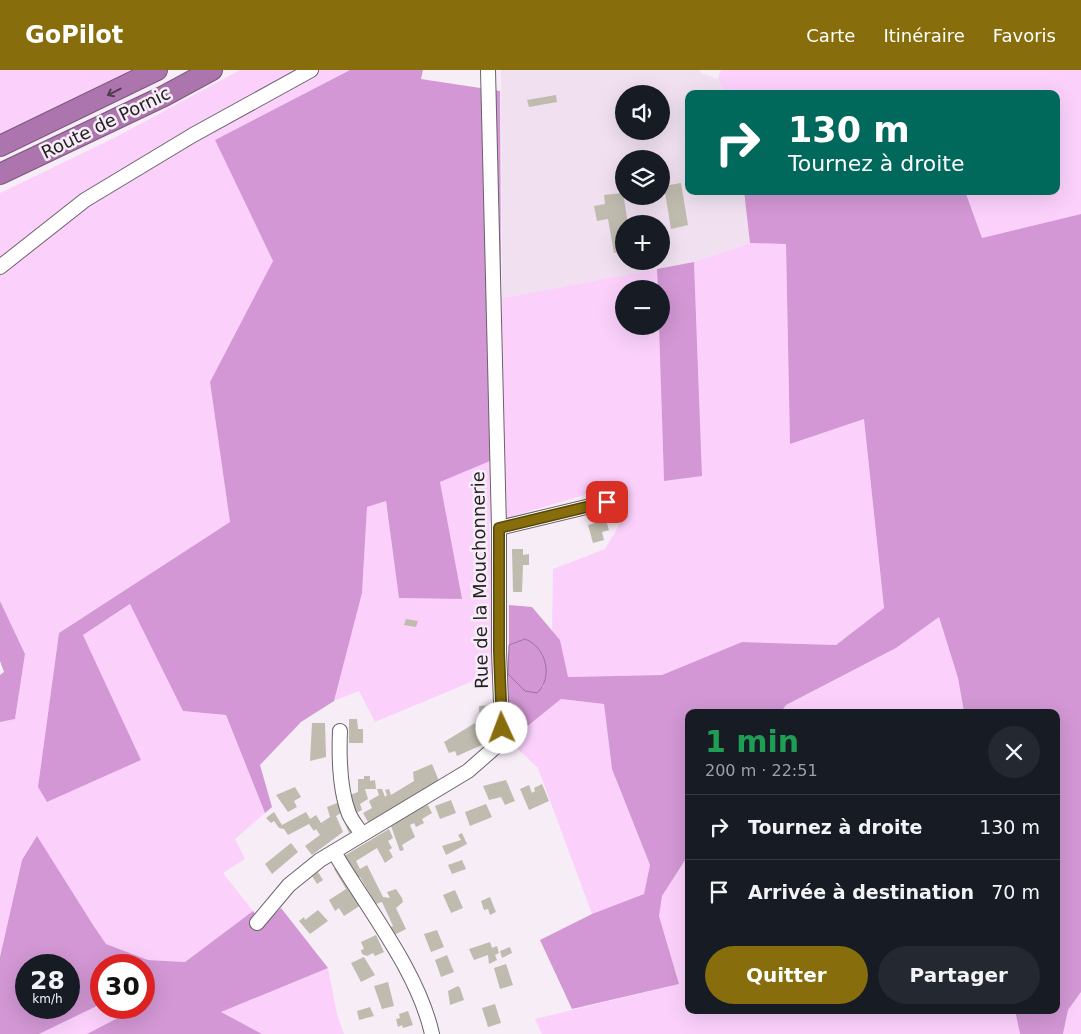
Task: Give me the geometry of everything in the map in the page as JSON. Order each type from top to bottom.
[{"type":"highway","name":"Route de Pornic","points":[[0,146],[157,70]]},
{"type":"highway","name":"Route de Pornic","points":[[0,174],[29,162],[212,70]]},
{"type":"highway","points":[[0,184],[11,179],[29,162]]},
{"type":"street","points":[[0,267],[85,200],[192,135],[311,70]]},
{"type":"street","name":"Rue de la Mouchonnerie","points":[[257,924],[289,885],[320,860],[468,772],[500,743],[502,728],[499,651],[499,528],[488,70]]},
{"type":"street","points":[[499,528],[607,502]]},
{"type":"street","points":[[340,730],[340,752],[345,798],[350,815],[362,834]]},
{"type":"street","points":[[334,852],[410,976],[422,1000],[432,1034]]},
{"type":"shaded area","points":[[0,70],[133,70],[0,134]]},
{"type":"shaded area","points":[[240,70],[350,70],[215,140],[273,261],[210,382],[230,522],[59,633],[38,787],[47,802],[141,760],[83,635],[131,604],[183,711],[226,715],[265,813],[235,839],[245,859],[223,873],[253,911],[185,962],[155,960],[155,954],[132,954],[106,944],[93,925],[22,860],[0,957],[0,722],[15,719],[25,654],[0,601],[0,193],[116,137]]},
{"type":"shaded area","points":[[350,70],[423,70],[421,79],[500,91],[502,456],[440,482],[462,599],[399,598],[386,501],[367,507],[362,593],[334,701],[301,722],[260,765],[272,807],[265,813],[226,715],[183,711],[130,604],[83,635],[141,760],[47,802],[38,787],[59,633],[230,522],[210,382],[273,261],[215,140]]},
{"type":"shaded area","points":[[501,70],[700,70],[701,73],[718,79],[723,90],[685,90],[685,195],[744,195],[750,243],[694,262],[670,266],[670,215],[615,215],[615,270],[651,270],[502,298]]},
{"type":"shaded area","points":[[721,70],[1081,70],[1081,214],[982,238],[966,195],[1060,195],[1060,90],[723,90],[718,79]]},
{"type":"shaded area","points":[[744,195],[966,195],[982,238],[1081,214],[1081,992],[1068,1010],[1063,1034],[1020,1034],[1016,1014],[1060,1014],[1060,709],[963,709],[958,678],[939,617],[896,648],[786,705],[783,709],[685,709],[685,860],[662,896],[659,916],[679,984],[572,1009],[540,940],[592,914],[644,894],[650,865],[612,769],[604,704],[561,699],[509,741],[508,674],[525,691],[543,687],[545,665],[541,653],[525,639],[509,645],[509,605],[532,607],[560,640],[568,677],[662,675],[742,642],[836,645],[884,608],[864,419],[790,444],[786,244],[750,243]]},
{"type":"shaded area","points":[[750,243],[786,244],[790,444],[864,419],[884,608],[836,645],[742,642],[662,675],[567,677],[560,640],[552,631],[553,569],[605,549],[622,520],[622,484],[489,523],[497,671],[375,722],[359,691],[334,701],[362,593],[367,507],[386,501],[399,598],[461,599],[440,482],[502,456],[502,298],[657,270],[658,280],[615,280],[615,335],[659,335],[664,481],[702,475],[694,262]]},
{"type":"shaded area","points":[[694,262],[702,476],[664,481],[659,335],[670,335],[670,280],[658,280],[657,270],[670,270],[670,267]]},
{"type":"shaded area","points":[[0,601],[25,654],[15,719],[0,722],[0,675],[4,672],[0,661]]},
{"type":"shaded area","points":[[939,617],[958,678],[963,709],[783,709],[786,705],[896,648]]},
{"type":"shaded area","points":[[525,639],[532,643],[543,655],[545,663],[545,679],[537,693],[525,691],[508,674],[509,645]]},
{"type":"shaded area","points":[[561,699],[604,704],[612,769],[650,865],[644,894],[592,914],[538,768],[509,741]]},
{"type":"shaded area","points":[[37,836],[106,944],[132,954],[90,954],[90,1009],[80,1014],[80,954],[15,954],[15,1019],[70,1019],[39,1034],[0,1034],[0,957],[22,860]]},
{"type":"shaded area","points":[[685,860],[685,1014],[1016,1014],[1020,1034],[542,1034],[535,1019],[679,984],[659,916],[662,896]]},
{"type":"shaded area","points":[[281,908],[328,968],[221,1012],[262,1034],[87,1034],[116,1019],[155,1019],[155,960],[185,962],[253,911],[264,924]]},
{"type":"shaded area","points":[[328,968],[337,1014],[344,1034],[262,1034],[220,1012]]},
{"type":"shaded area","points":[[1081,992],[1081,1034],[1063,1034],[1068,1010]]},
{"type":"shaded area","points":[[90,1009],[90,1019],[116,1019],[87,1034],[39,1034],[70,1019],[80,1019],[80,1014]]},
{"type":"building","points":[[556,95],[557,102],[529,107],[527,100]]},
{"type":"building","points":[[681,183],[688,225],[671,229],[667,205],[670,205],[670,185]]},
{"type":"building","points":[[615,194],[615,205],[625,205],[627,215],[615,215],[614,253],[608,219],[597,221],[594,206],[605,204],[604,195]]},
{"type":"building","points":[[606,520],[609,530],[602,532],[604,540],[593,543],[588,525]]},
{"type":"building","points":[[512,549],[523,549],[523,555],[529,554],[529,565],[523,565],[522,592],[513,592]]},
{"type":"building","points":[[406,619],[418,621],[416,627],[404,625]]},
{"type":"building","points":[[491,705],[492,727],[488,728],[493,740],[457,756],[455,751],[449,753],[444,742],[475,723],[479,732],[482,730],[480,727],[479,706]]},
{"type":"building","points":[[521,715],[522,725],[512,726],[511,717]]},
{"type":"building","points":[[349,719],[357,719],[358,729],[363,729],[363,743],[349,743]]},
{"type":"building","points":[[312,723],[325,723],[326,757],[310,761]]},
{"type":"building","points":[[432,764],[439,781],[368,822],[363,813],[372,808],[369,801],[379,795],[377,789],[382,789],[385,797],[387,795],[385,790],[389,789],[391,795],[414,781],[413,772]]},
{"type":"building","points":[[364,776],[370,776],[370,781],[375,780],[376,789],[365,789],[368,799],[360,804],[362,810],[352,815],[348,796],[358,792],[358,779],[364,779]]},
{"type":"building","points":[[506,780],[515,801],[505,805],[501,797],[489,800],[483,786]]},
{"type":"building","points":[[542,784],[549,801],[529,810],[520,789],[529,785],[532,793],[535,791],[534,788]]},
{"type":"building","points":[[295,787],[301,797],[294,801],[297,807],[288,812],[276,795]]},
{"type":"building","points":[[451,800],[456,813],[440,819],[435,806]]},
{"type":"building","points":[[342,801],[352,831],[349,833],[341,813],[336,816],[343,832],[312,855],[305,846],[320,835],[316,829],[314,831],[309,824],[288,835],[274,821],[271,823],[266,818],[274,812],[282,825],[306,812],[310,819],[316,815],[321,823],[330,817],[327,807]]},
{"type":"building","points":[[486,804],[492,817],[470,826],[465,812]]},
{"type":"building","points":[[428,805],[432,813],[422,819],[424,823],[416,827],[414,823],[410,825],[415,837],[402,845],[404,850],[400,851],[391,826],[406,816],[405,814]]},
{"type":"building","points":[[389,829],[393,838],[388,841],[392,848],[389,850],[393,857],[385,863],[377,848],[356,861],[360,869],[367,865],[383,897],[390,898],[387,892],[396,889],[402,898],[403,902],[396,908],[406,929],[394,935],[389,928],[393,926],[382,902],[376,904],[360,877],[357,879],[344,856]]},
{"type":"building","points":[[462,833],[467,844],[446,855],[442,846],[461,840],[458,835]]},
{"type":"building","points":[[291,843],[298,852],[272,874],[265,864]]},
{"type":"building","points":[[462,860],[466,869],[452,874],[448,865]]},
{"type":"building","points":[[339,866],[361,905],[344,916],[339,908],[335,911],[329,900],[346,889],[334,869]]},
{"type":"building","points":[[318,872],[323,880],[317,884],[312,876]]},
{"type":"building","points":[[455,890],[463,908],[451,913],[443,895]]},
{"type":"building","points":[[490,897],[496,912],[490,915],[488,909],[484,910],[481,901]]},
{"type":"building","points":[[318,910],[328,921],[310,934],[299,921],[304,917],[305,920]]},
{"type":"building","points":[[437,930],[444,947],[431,952],[424,934]]},
{"type":"building","points":[[376,935],[384,952],[375,956],[373,953],[367,956],[362,954],[361,950],[364,949],[361,942]]},
{"type":"building","points":[[490,942],[492,948],[497,946],[499,953],[495,955],[497,960],[489,964],[488,955],[474,960],[469,949]]},
{"type":"building","points":[[510,947],[512,953],[502,958],[500,951]]},
{"type":"building","points":[[447,955],[454,972],[441,977],[435,960]]},
{"type":"building","points":[[364,957],[375,975],[361,982],[351,963]]},
{"type":"building","points":[[506,964],[513,985],[500,989],[494,968]]},
{"type":"building","points":[[388,982],[394,1006],[382,1009],[374,986]]},
{"type":"building","points":[[458,986],[464,1000],[450,1005],[448,991]]},
{"type":"building","points":[[495,1004],[501,1023],[488,1027],[482,1008]]},
{"type":"building","points":[[370,1007],[374,1016],[359,1020],[357,1011]]},
{"type":"building","points":[[408,1011],[413,1025],[403,1028],[402,1025],[398,1027],[396,1019],[400,1018],[399,1014]]},
{"type":"route","points":[[502,728],[499,651],[499,528],[607,502]]}]
